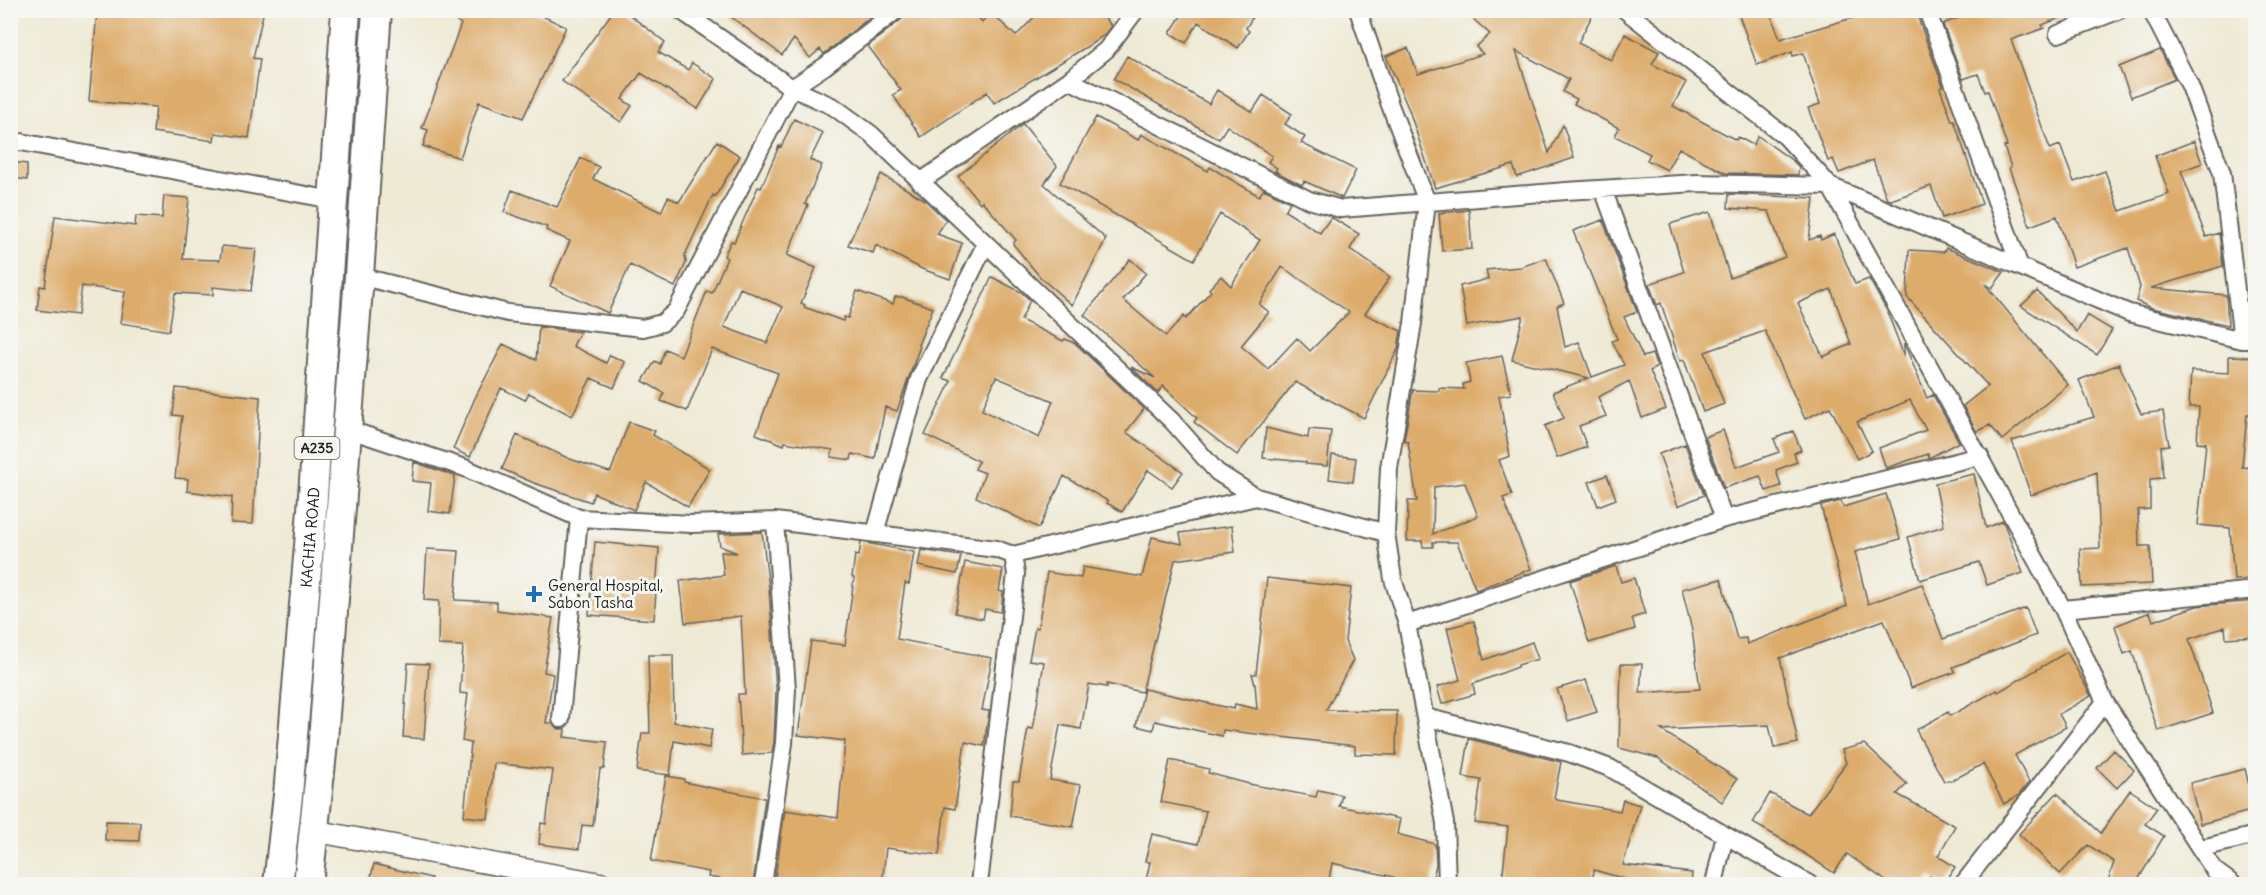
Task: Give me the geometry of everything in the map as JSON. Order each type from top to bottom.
[{"type":"highway","name":"KACHIA ROAD","points":[[278,885],[288,795],[312,510],[346,10]]},
{"type":"highway","name":"KACHIA ROAD","points":[[308,885],[315,831],[347,429],[377,10]]},
{"type":"street","points":[[681,10],[792,88],[834,107],[871,134],[1172,422],[1217,472],[1256,497],[1386,533]]},
{"type":"street","points":[[920,182],[1069,80],[1106,50],[1136,10]]},
{"type":"street","points":[[1358,10],[1390,105],[1427,202],[1413,323],[1389,468],[1386,533],[1393,579],[1407,624],[1446,823],[1447,885]]},
{"type":"street","points":[[1927,10],[2020,267]]},
{"type":"street","points":[[2058,34],[2120,10]]},
{"type":"street","points":[[1069,80],[1309,200],[1341,210],[1697,183],[1830,186],[2129,313],[2249,340],[2222,173],[2190,86],[2151,10]]},
{"type":"street","points":[[1630,12],[1786,137],[1830,186],[2063,609],[2105,702],[2202,848],[2212,877],[2233,885]]},
{"type":"street","points":[[359,276],[508,313],[643,328],[662,323],[676,311],[792,88],[825,66],[889,13]]},
{"type":"street","points":[[10,140],[333,201]]},
{"type":"street","points":[[1603,189],[1724,519]]},
{"type":"street","points":[[875,533],[919,379],[985,245]]},
{"type":"street","points":[[347,429],[465,468],[579,518],[691,524],[775,521],[996,549],[1013,555],[1256,497]]},
{"type":"street","points":[[1407,624],[1724,519],[1980,456]]},
{"type":"street","points":[[561,719],[579,518]]},
{"type":"street","points":[[763,885],[784,743],[786,700],[775,521]]},
{"type":"street","points":[[979,885],[1016,574],[1013,555]]},
{"type":"street","points":[[2063,609],[2256,590]]},
{"type":"street","points":[[1963,885],[2105,702]]},
{"type":"street","points":[[1425,717],[1569,753],[1610,768],[1809,885]]},
{"type":"street","points":[[315,831],[603,885]]},
{"type":"street","points":[[1714,885],[1725,835]]},
{"type":"street","points":[[2202,848],[2256,835]]},
{"type":"building","points":[[154,10],[264,10],[253,58],[260,59],[249,138],[215,133],[214,141],[153,132],[156,107],[89,101],[97,12],[153,17]]},
{"type":"building","points":[[440,10],[530,10],[566,27],[523,118],[479,102],[460,158],[423,146],[428,130],[422,128],[461,24]]},
{"type":"building","points":[[614,10],[623,10],[665,42],[658,52],[688,70],[692,63],[716,79],[698,109],[641,73],[622,99],[632,106],[621,122],[562,81]]},
{"type":"building","points":[[722,10],[879,10],[824,54],[820,49],[810,58],[794,39],[782,55]]},
{"type":"building","points":[[907,10],[972,10],[982,22],[990,12],[1016,36],[1041,10],[1099,10],[1111,26],[1104,35],[1091,44],[994,103],[987,92],[921,137],[893,95],[901,90],[868,46],[903,18]]},
{"type":"building","points":[[1179,10],[1257,10],[1246,28],[1249,31],[1238,48],[1198,22],[1186,43],[1170,33],[1183,13]]},
{"type":"building","points":[[1463,10],[1595,10],[1578,43],[1611,60],[1625,34],[1659,52],[1652,64],[1686,82],[1673,106],[1736,140],[1738,137],[1753,145],[1758,136],[1793,161],[1799,167],[1798,175],[1725,173],[1679,148],[1667,170],[1647,160],[1650,154],[1615,136],[1619,128],[1574,104],[1577,99],[1563,92],[1569,79],[1516,51],[1549,153],[1563,125],[1574,158],[1517,177],[1513,165],[1435,188],[1409,110],[1386,56],[1408,48],[1418,74],[1483,54],[1476,47],[1490,34]]},
{"type":"building","points":[[1737,10],[1769,10],[1780,39],[1863,15],[1862,10],[1915,10],[1943,86],[1940,88],[1952,121],[1954,120],[1982,204],[1942,218],[1931,186],[1891,200],[1887,199],[1873,160],[1839,173],[1833,159],[1828,161],[1808,108],[1820,104],[1803,53],[1793,56],[1792,52],[1757,65]]},
{"type":"building","points":[[1978,10],[2075,10],[2075,12],[2042,25],[2044,28],[2011,40],[2050,149],[2060,145],[2074,182],[2105,171],[2120,211],[2169,194],[2155,156],[2194,141],[2202,163],[2181,171],[2206,237],[2219,233],[2223,266],[2151,288],[2226,295],[2228,325],[2152,308],[2136,301],[2140,287],[2128,248],[2074,267],[2057,216],[2030,226],[2009,168],[2011,167],[2004,147],[2007,146],[1988,91],[1985,92],[1978,74],[1963,79],[1943,24]]},
{"type":"building","points":[[2160,50],[2175,79],[2131,97],[2119,67]]},
{"type":"building","points":[[1127,56],[1209,104],[1217,90],[1252,112],[1263,95],[1292,114],[1285,124],[1305,137],[1301,143],[1356,170],[1342,198],[1304,181],[1302,185],[1275,171],[1277,168],[1268,162],[1272,156],[1227,126],[1219,139],[1114,79]]},
{"type":"building","points":[[1096,117],[1138,140],[1141,134],[1208,171],[1210,167],[1259,196],[1264,189],[1290,202],[1285,211],[1320,233],[1331,217],[1359,234],[1350,249],[1390,277],[1365,314],[1401,331],[1398,349],[1364,418],[1295,382],[1237,455],[1194,422],[1197,418],[1163,386],[1158,393],[1131,367],[1155,378],[1084,315],[1130,259],[1146,273],[1123,300],[1166,336],[1184,316],[1186,319],[1221,276],[1231,286],[1260,240],[1220,214],[1194,260],[1060,183]],"holes":[[[1282,267],[1349,312],[1310,351],[1297,338],[1268,369],[1241,346],[1269,312],[1259,304]]]},
{"type":"building","points":[[794,119],[823,133],[810,160],[822,165],[787,255],[816,268],[801,303],[805,305],[804,307],[843,321],[844,317],[848,318],[857,291],[893,304],[895,297],[902,297],[933,308],[918,345],[920,346],[897,411],[885,407],[875,459],[852,454],[851,460],[831,457],[833,450],[785,442],[784,445],[756,434],[778,373],[712,349],[687,411],[661,401],[664,393],[643,381],[655,361],[660,364],[665,349],[681,356],[707,291],[712,293],[727,258],[724,256],[731,241],[734,242],[758,187],[761,188],[779,146],[781,147]],"holes":[[[740,288],[783,307],[767,343],[724,327]]]},
{"type":"building","points":[[1023,124],[1057,166],[1044,184],[1106,239],[1072,305],[1041,278],[1013,244],[1016,240],[982,201],[980,203],[958,176]]},
{"type":"building","points":[[717,141],[740,156],[715,197],[713,195],[685,255],[686,263],[675,287],[630,265],[608,313],[550,286],[570,241],[546,230],[547,227],[504,212],[512,190],[557,207],[581,158],[599,167],[593,179],[661,212],[668,197],[679,202]]},
{"type":"building","points":[[11,162],[27,164],[27,180],[10,178]]},
{"type":"building","points":[[881,174],[925,200],[946,220],[937,234],[962,243],[950,279],[922,269],[876,245],[873,253],[848,245]]},
{"type":"building","points":[[1729,194],[1814,198],[1809,240],[1820,236],[1821,240],[1834,234],[1855,284],[1869,279],[1887,311],[1904,356],[1904,343],[1927,398],[1933,395],[1959,442],[1929,458],[1928,454],[1886,468],[1879,448],[1926,430],[1910,400],[1857,422],[1872,451],[1857,459],[1830,407],[1805,419],[1765,331],[1705,352],[1724,404],[1703,412],[1684,360],[1680,361],[1661,303],[1657,305],[1649,284],[1684,272],[1670,224],[1710,212],[1730,278],[1785,257],[1769,211],[1728,208]],"holes":[[[1831,289],[1851,344],[1823,357],[1798,303]]]},
{"type":"building","points":[[164,196],[189,198],[183,259],[220,260],[222,246],[256,249],[251,291],[213,287],[213,295],[175,293],[169,331],[120,323],[125,292],[82,286],[78,315],[37,310],[40,286],[45,287],[55,216],[135,226],[136,216],[162,218]]},
{"type":"building","points":[[1469,210],[1472,249],[1442,251],[1439,213]]},
{"type":"building","points":[[1603,220],[1637,312],[1624,317],[1643,357],[1652,354],[1657,367],[1650,371],[1666,409],[1642,418],[1629,381],[1598,397],[1606,416],[1579,426],[1587,447],[1557,458],[1545,426],[1564,418],[1553,392],[1589,378],[1512,360],[1523,316],[1467,326],[1460,286],[1488,279],[1486,270],[1521,267],[1546,258],[1564,303],[1557,306],[1565,347],[1579,342],[1592,377],[1624,365],[1612,341],[1617,339],[1573,231]]},
{"type":"building","points":[[1946,248],[2004,272],[1992,288],[1985,284],[2068,385],[2002,440],[1990,425],[1977,432],[1963,406],[1988,386],[1907,297],[1909,250],[1944,252]]},
{"type":"building","points":[[992,277],[1021,292],[1030,300],[1021,320],[1063,341],[1065,339],[1076,344],[1144,409],[1126,432],[1183,472],[1172,487],[1148,470],[1122,512],[1107,503],[1108,501],[1064,476],[1039,528],[976,497],[985,473],[975,469],[979,461],[925,435],[951,381],[943,378]],"holes":[[[996,377],[1053,401],[1039,438],[982,410]]]},
{"type":"building","points":[[2037,291],[2077,332],[2087,315],[2112,330],[2097,355],[2021,306]]},
{"type":"building","points":[[539,327],[580,332],[573,346],[606,363],[610,355],[625,362],[614,388],[591,378],[572,416],[529,393],[525,400],[501,388],[470,457],[453,449],[475,398],[503,344],[536,360]]},
{"type":"building","points":[[1502,356],[1511,394],[1499,396],[1510,456],[1499,460],[1512,495],[1503,498],[1531,569],[1476,590],[1457,542],[1433,542],[1433,547],[1423,547],[1422,541],[1407,541],[1408,501],[1417,501],[1408,442],[1404,440],[1413,390],[1464,389],[1463,384],[1470,382],[1466,363]],"holes":[[[1465,483],[1478,516],[1433,534],[1434,487]]]},
{"type":"building","points":[[2229,356],[2256,357],[2256,414],[2247,414],[2242,467],[2256,468],[2256,579],[2234,580],[2230,528],[2198,525],[2206,443],[2197,442],[2199,407],[2189,407],[2191,371],[2229,373]]},
{"type":"building","points":[[2119,364],[2141,414],[2163,411],[2169,445],[2161,446],[2163,478],[2150,479],[2150,509],[2138,510],[2139,546],[2150,546],[2152,584],[2082,587],[2080,549],[2100,548],[2097,472],[2031,495],[2012,441],[2094,417],[2079,380]]},
{"type":"building","points":[[176,388],[260,397],[253,524],[231,523],[232,497],[187,491],[188,479],[175,478],[182,416],[173,415]]},
{"type":"building","points":[[629,422],[655,431],[653,435],[710,469],[688,507],[646,482],[634,510],[594,493],[591,502],[534,483],[502,469],[517,435],[570,459],[609,472]]},
{"type":"building","points":[[1266,428],[1308,438],[1309,429],[1331,431],[1327,466],[1263,458]]},
{"type":"building","points":[[1723,430],[1736,467],[1779,452],[1774,439],[1793,431],[1801,450],[1794,453],[1797,462],[1776,470],[1781,486],[1766,491],[1760,476],[1724,488],[1705,437]]},
{"type":"building","points":[[1685,444],[1704,495],[1678,506],[1659,454]]},
{"type":"building","points":[[1332,455],[1356,458],[1353,482],[1329,479]]},
{"type":"building","points":[[414,462],[455,476],[450,514],[428,511],[431,483],[412,481]]},
{"type":"building","points":[[1974,474],[1986,528],[2003,521],[2023,573],[1987,585],[1979,562],[1920,580],[1908,537],[1944,526],[1935,483]]},
{"type":"building","points":[[1607,475],[1616,499],[1598,506],[1589,482]]},
{"type":"building","points":[[1886,494],[1900,539],[1855,552],[1868,604],[1922,584],[1943,639],[2026,608],[2036,635],[1953,667],[1955,672],[1911,688],[1884,620],[1780,658],[1798,743],[1774,748],[1769,725],[1661,730],[1737,779],[1722,802],[1658,758],[1619,748],[1621,664],[1642,664],[1640,693],[1700,689],[1692,630],[1682,589],[1721,579],[1737,639],[1746,638],[1747,644],[1847,606],[1821,506],[1841,501],[1843,507]]},
{"type":"building","points":[[1232,526],[1235,552],[1175,560],[1142,692],[1107,684],[1107,687],[1089,684],[1081,729],[1060,725],[1050,780],[1081,785],[1073,827],[1010,816],[1013,781],[1019,781],[1028,728],[1033,729],[1044,662],[1029,660],[1035,628],[1038,628],[1047,572],[1081,578],[1083,567],[1142,577],[1152,537],[1182,544],[1180,533]]},
{"type":"building","points":[[762,532],[769,589],[776,689],[774,742],[772,753],[742,755],[738,694],[745,694],[741,616],[685,623],[680,581],[724,575],[721,552],[737,553],[720,546],[718,534]]},
{"type":"building","points":[[595,542],[659,548],[654,620],[589,615]]},
{"type":"building","points":[[861,542],[914,552],[909,584],[905,583],[897,639],[992,658],[982,710],[989,711],[984,746],[965,742],[955,809],[945,807],[939,855],[886,848],[882,885],[774,885],[785,810],[838,818],[845,741],[798,735],[811,641],[845,645],[855,555],[859,556]]},
{"type":"building","points":[[427,549],[459,551],[455,600],[497,602],[497,610],[553,618],[544,672],[553,674],[546,723],[551,723],[559,729],[565,729],[564,737],[607,742],[604,769],[600,769],[593,826],[582,825],[579,849],[539,844],[541,823],[546,824],[553,770],[494,763],[488,819],[464,816],[471,743],[462,741],[468,694],[460,693],[463,646],[438,645],[439,601],[424,600]]},
{"type":"building","points":[[921,550],[961,556],[957,574],[918,566]]},
{"type":"building","points":[[965,562],[1003,569],[999,591],[1003,592],[1001,612],[985,609],[983,619],[955,613]]},
{"type":"building","points":[[1616,566],[1621,582],[1634,578],[1645,614],[1632,618],[1635,629],[1589,643],[1570,581]]},
{"type":"building","points":[[1267,578],[1351,588],[1345,641],[1353,660],[1326,710],[1397,711],[1396,755],[1355,754],[1355,746],[1223,730],[1222,736],[1155,721],[1153,730],[1136,726],[1144,689],[1234,709],[1235,704],[1257,709],[1252,674],[1256,674]]},
{"type":"building","points":[[2256,601],[2256,636],[2226,638],[2225,627],[2189,639],[2213,713],[2158,731],[2132,651],[2124,654],[2115,626],[2150,612],[2153,621],[2197,606]]},
{"type":"building","points":[[1474,621],[1484,660],[1532,642],[1538,659],[1473,684],[1475,694],[1442,704],[1437,687],[1460,680],[1447,628]]},
{"type":"building","points":[[2067,652],[2091,696],[2059,714],[2066,727],[2015,755],[2029,782],[2019,795],[2004,804],[1983,764],[1951,781],[1944,781],[1916,730],[1948,712],[1950,716],[1997,690],[1998,692]]},
{"type":"building","points":[[648,655],[673,655],[674,722],[712,729],[709,748],[674,741],[670,775],[637,771],[642,733],[650,733]]},
{"type":"building","points":[[408,663],[429,664],[424,739],[403,737]]},
{"type":"building","points":[[1586,680],[1597,712],[1568,721],[1557,689]]},
{"type":"building","points":[[1469,739],[1561,762],[1554,798],[1557,800],[1620,811],[1623,800],[1640,805],[1623,865],[1692,873],[1691,885],[1646,885],[1594,870],[1592,885],[1505,885],[1505,881],[1502,881],[1508,827],[1475,823],[1481,780],[1463,777]]},
{"type":"building","points":[[1864,744],[1907,784],[1897,794],[1955,826],[1938,856],[1955,867],[1944,885],[1930,876],[1925,885],[1892,885],[1847,854],[1834,873],[1753,823],[1770,793],[1808,814],[1846,763],[1842,750]]},
{"type":"building","points":[[2114,750],[2134,770],[2117,788],[2097,768]]},
{"type":"building","points":[[1170,760],[1209,769],[1208,773],[1249,784],[1316,797],[1318,790],[1342,795],[1339,806],[1400,819],[1397,834],[1435,844],[1436,865],[1431,885],[1392,885],[1394,877],[1332,863],[1328,885],[1273,885],[1234,877],[1233,885],[1145,885],[1150,862],[1145,861],[1152,834],[1198,844],[1206,811],[1161,802]]},
{"type":"building","points":[[2245,769],[2255,810],[2200,824],[2190,783]]},
{"type":"building","points":[[666,776],[684,779],[684,782],[765,798],[753,885],[708,877],[709,872],[651,861]]},
{"type":"building","points":[[2130,790],[2157,808],[2145,824],[2164,836],[2135,885],[2107,885],[2114,862],[2088,845],[2060,874],[2019,834],[2057,793],[2101,833]]},
{"type":"building","points":[[106,821],[140,822],[139,841],[105,840]]},
{"type":"building","points":[[374,864],[431,878],[430,885],[369,885]]},
{"type":"place","name":"General Hospital, Sabon Tasha","points":[[534,594]]}]
